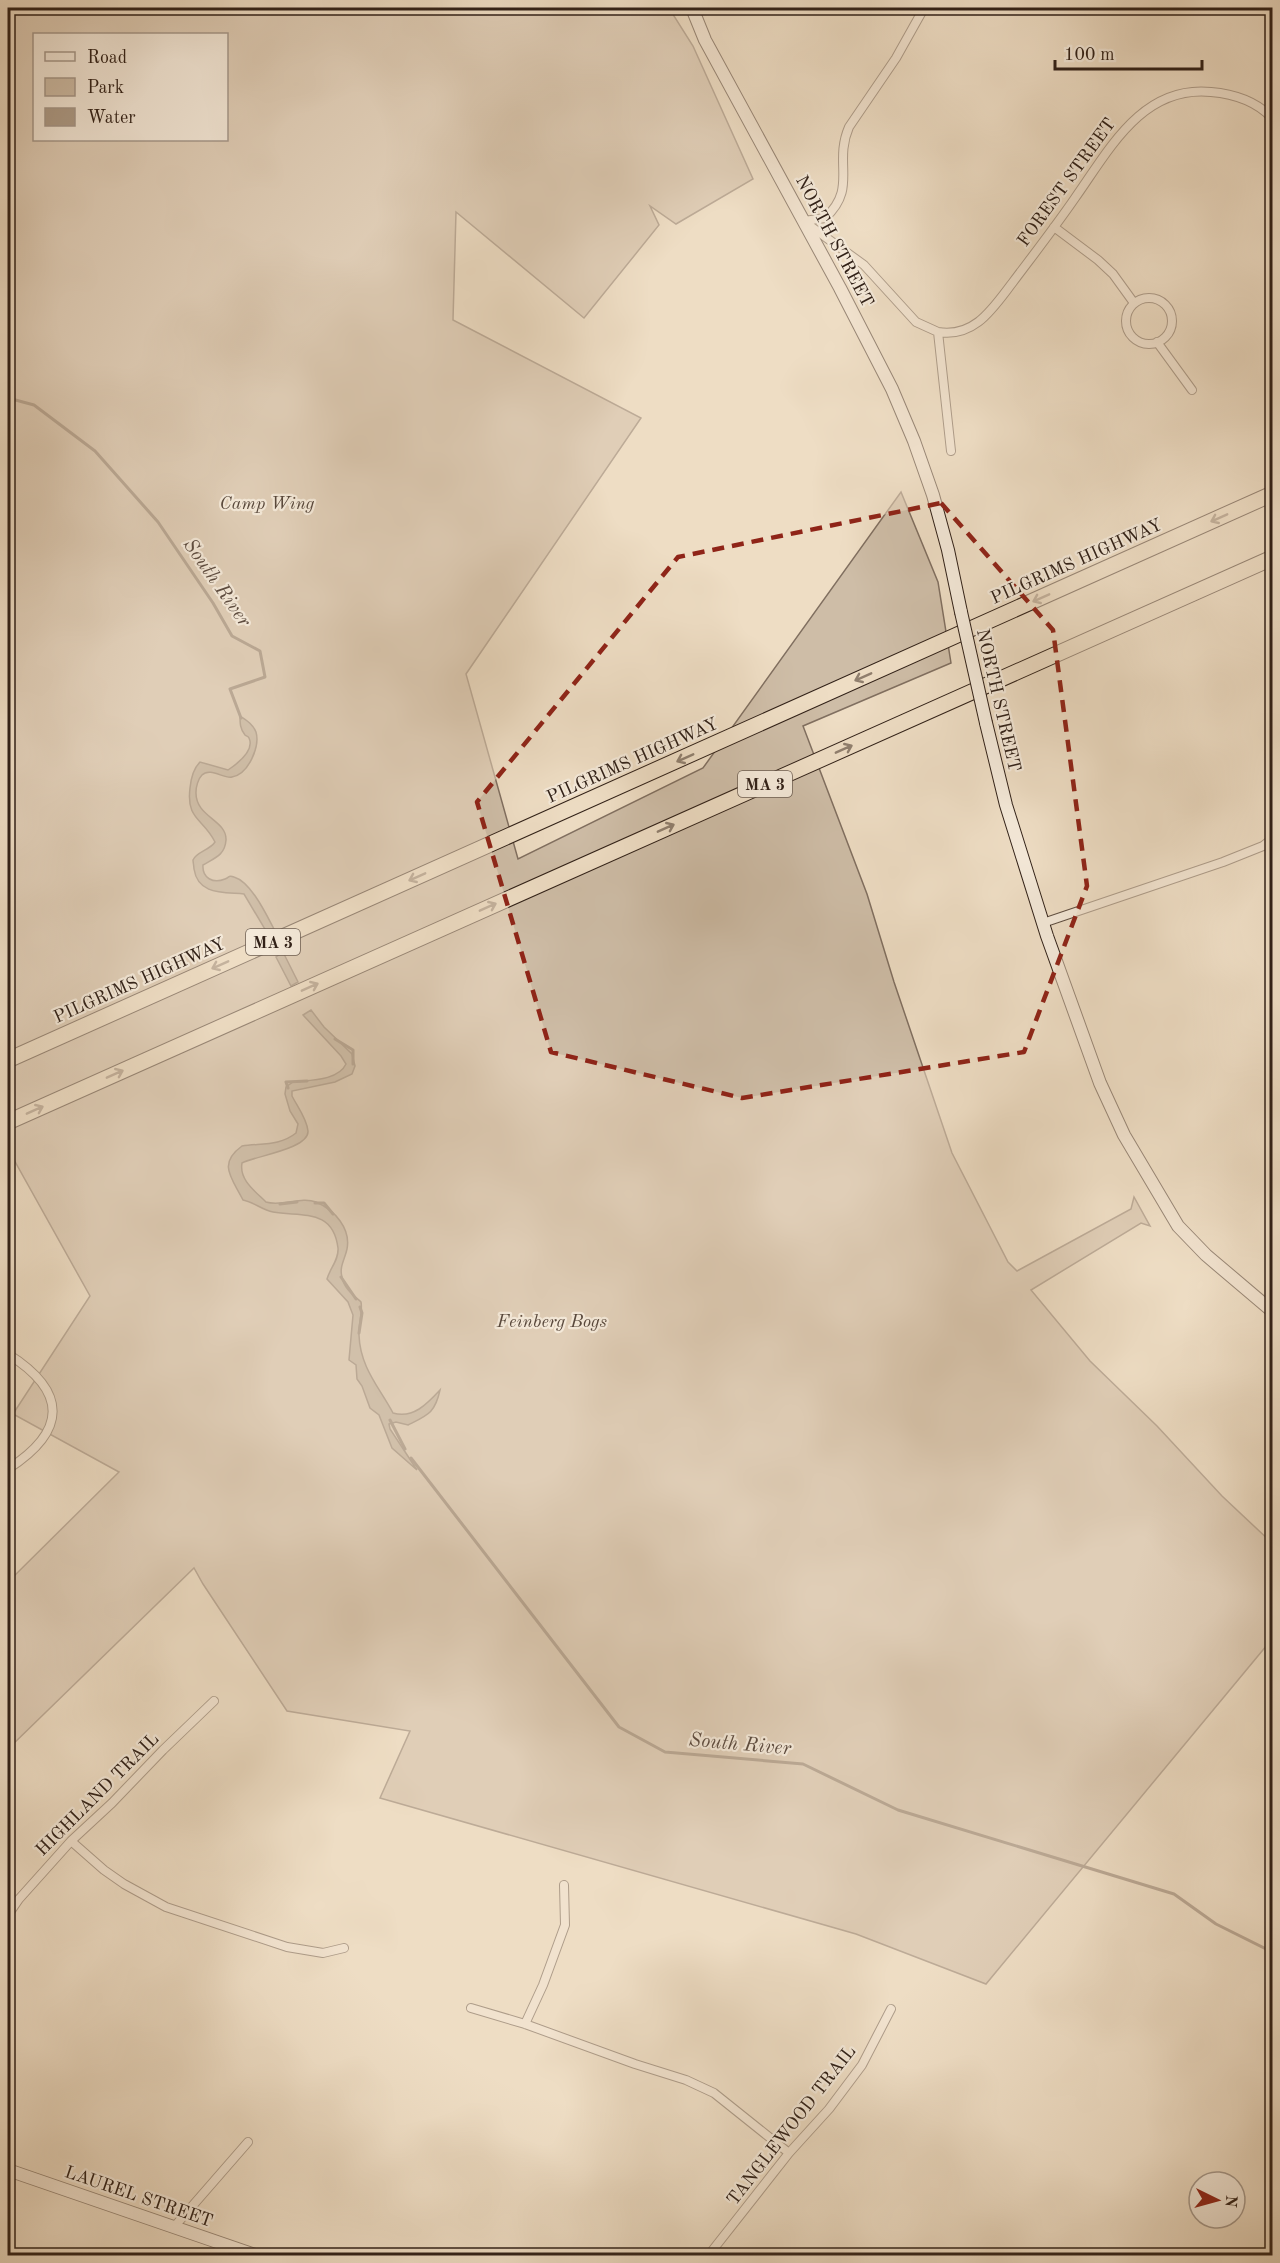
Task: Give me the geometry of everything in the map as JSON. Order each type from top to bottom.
[{"type":"highway","name":"PILGRIMS HIGHWAY","points":[[8,1060],[1272,494]]},
{"type":"highway","name":"MA 3","points":[[8,1122],[1272,558]]},
{"type":"street","name":"NORTH STREET","points":[[692,8],[705,40],[882,368],[914,441],[943,532],[1006,805],[1043,923],[1108,1101],[1128,1143],[1178,1226],[1196,1246],[1272,1306]]},
{"type":"street","points":[[804,221],[825,218],[837,205],[844,189],[842,153],[845,137],[896,58],[924,8]]},
{"type":"street","name":"FOREST STREET","points":[[938,332],[962,332],[984,318],[1054,227],[1121,133],[1139,115],[1159,101],[1193,91],[1219,92],[1256,104],[1272,118]]},
{"type":"street","points":[[804,221],[864,266],[916,322],[938,332],[951,451]]},
{"type":"street","points":[[1054,227],[1113,274],[1134,303]]},
{"type":"street","points":[[1149,298],[1156,299],[1168,309],[1171,324],[1169,332],[1157,342],[1143,343],[1131,335],[1127,329],[1126,315],[1134,303],[1149,298]]},
{"type":"street","points":[[1157,342],[1192,390]]},
{"type":"street","points":[[1043,923],[1223,861],[1263,846],[1272,839]]},
{"type":"street","points":[[8,1354],[31,1372],[45,1389],[53,1408],[54,1418],[40,1444],[27,1457],[8,1469]]},
{"type":"street","name":"HIGHLAND TRAIL","points":[[8,1915],[19,1899],[71,1841],[214,1701]]},
{"type":"street","points":[[71,1841],[124,1884],[166,1907],[287,1947],[323,1953],[344,1948]]},
{"type":"street","points":[[525,2024],[543,1985],[565,1925],[564,1885]]},
{"type":"street","points":[[471,2008],[525,2024],[686,2080],[714,2093],[789,2153]]},
{"type":"street","name":"TANGLEWOOD TRAIL","points":[[708,2256],[789,2153],[829,2109],[862,2065],[891,2009]]},
{"type":"street","points":[[174,2227],[248,2142]]},
{"type":"street","name":"LAUREL STREET","points":[[8,2170],[258,2256]]},
{"type":"highlighted area","points":[[941,503],[1053,630],[1087,886],[1024,1052],[742,1098],[551,1052],[477,802],[678,557]]},
{"type":"green space","name":"Feinberg Bogs","points":[[8,8],[669,8],[693,46],[753,179],[676,224],[650,206],[659,225],[584,318],[456,212],[453,320],[641,418],[466,674],[518,859],[703,768],[901,492],[938,582],[951,663],[803,726],[867,894],[952,1153],[1008,1262],[1017,1271],[1131,1209],[1134,1197],[1150,1226],[1141,1223],[1031,1290],[1090,1361],[1157,1426],[1222,1496],[1272,1543],[1272,1639],[986,1984],[856,1934],[380,1798],[410,1731],[287,1711],[194,1568],[8,1749],[8,1582],[119,1472],[13,1414],[90,1296],[8,1149]]},
{"type":"water","points":[[240,716],[251,724],[256,732],[255,752],[252,759],[238,775],[232,777],[209,772],[201,777],[197,785],[197,800],[200,807],[222,828],[226,840],[221,853],[203,865],[203,870],[209,879],[216,881],[231,876],[246,885],[274,929],[266,931],[244,894],[206,888],[196,877],[194,869],[195,857],[215,842],[196,818],[191,807],[189,799],[193,774],[200,762],[228,770],[244,757],[250,748],[250,743],[241,728]]},
{"type":"water","points":[[283,952],[298,982],[291,986],[276,957]]},
{"type":"water","points":[[311,1010],[324,1027],[352,1054],[355,1066],[352,1074],[335,1082],[292,1091],[292,1096],[307,1126],[306,1137],[291,1147],[242,1163],[243,1175],[249,1185],[266,1202],[310,1200],[323,1205],[344,1227],[348,1242],[341,1273],[347,1288],[361,1302],[360,1346],[371,1376],[393,1413],[413,1412],[425,1405],[440,1390],[436,1404],[426,1416],[408,1425],[396,1422],[389,1424],[417,1470],[392,1448],[379,1415],[370,1408],[357,1379],[356,1365],[349,1360],[353,1315],[348,1302],[327,1279],[338,1252],[335,1235],[330,1226],[314,1217],[273,1212],[243,1200],[229,1172],[230,1159],[242,1146],[277,1142],[296,1133],[298,1124],[290,1111],[285,1094],[286,1087],[293,1082],[330,1077],[342,1070],[346,1064],[303,1015]]},
{"type":"waterway","name":"South River","points":[[8,398],[34,405],[95,451],[158,522],[213,603],[232,636],[260,651],[265,677],[230,689],[241,718]]},
{"type":"waterway","name":"South River","points":[[335,1039],[353,1050],[353,1064]]},
{"type":"waterway","name":"South River","points":[[288,1088],[286,1082],[307,1081]]},
{"type":"waterway","name":"South River","points":[[280,1204],[297,1202]]},
{"type":"waterway","name":"South River","points":[[315,1203],[324,1203],[333,1214]]},
{"type":"waterway","name":"South River","points":[[341,1277],[356,1299]]},
{"type":"waterway","name":"South River","points":[[359,1333],[362,1313],[360,1307]]},
{"type":"waterway","name":"South River","points":[[390,1420],[405,1449]]},
{"type":"waterway","name":"South River","points":[[411,1458],[619,1727],[665,1752],[803,1764],[898,1810],[1174,1894],[1216,1924],[1272,1952]]},
{"type":"park label","name":"Camp Wing","points":[[267,503]]}]
